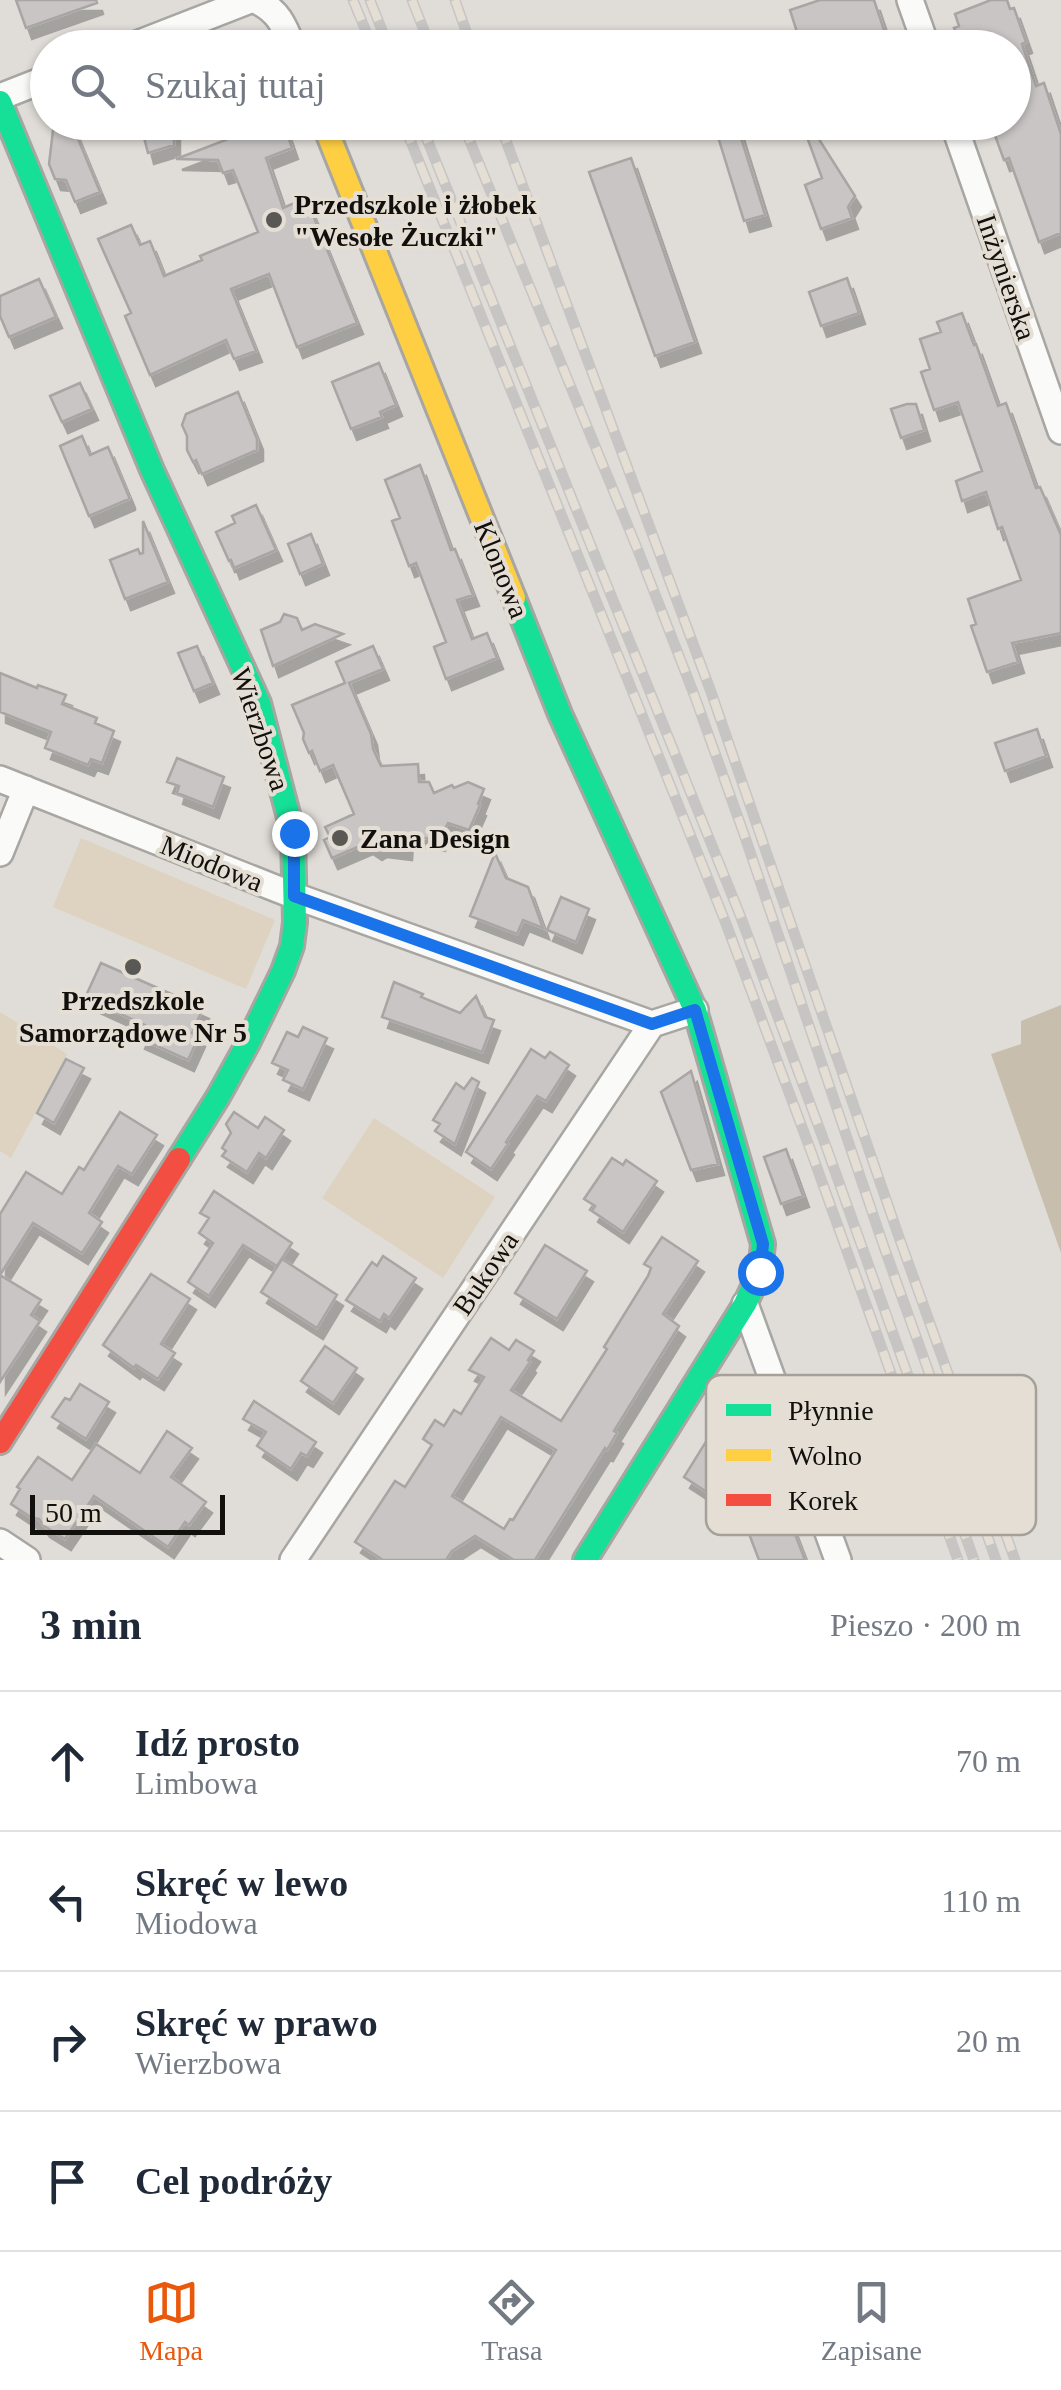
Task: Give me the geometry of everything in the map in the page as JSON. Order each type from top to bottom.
[{"type":"street","points":[[174,30],[252,0],[270,7],[285,30]]},
{"type":"street","points":[[910,0],[921,30]]},
{"type":"street","points":[[0,100],[30,86]]},
{"type":"street","name":"Wierzbowa","points":[[0,100],[152,470],[258,703],[294,833],[295,922],[283,971],[218,1097],[0,1442]]},
{"type":"street","name":"Klonowa","points":[[330,140],[560,714],[695,1010],[763,1244],[760,1272],[745,1304],[585,1560]]},
{"type":"street","name":"Inżynierska","points":[[959,140],[1061,432]]},
{"type":"street","name":"Miodowa","points":[[0,779],[294,896],[652,1024]]},
{"type":"street","points":[[0,854],[26,789]]},
{"type":"street","points":[[652,1024],[695,1010]]},
{"type":"street","name":"Bukowa","points":[[293,1560],[652,1024]]},
{"type":"street","points":[[745,1304],[771,1375]]},
{"type":"street","points":[[829,1535],[838,1560]]},
{"type":"street","points":[[0,1542],[27,1560]]},
{"type":"shaded area","points":[[81,838],[275,920],[246,989],[53,907]]},
{"type":"shaded area","points":[[1061,1005],[1061,1253],[991,1054],[1021,1044],[1021,1021]]},
{"type":"shaded area","points":[[0,1012],[67,1054],[11,1158],[0,1151]]},
{"type":"shaded area","points":[[374,1118],[495,1197],[443,1278],[322,1198]]},
{"type":"building","points":[[16,0],[96,0],[97,3],[26,28]]},
{"type":"building","points":[[820,0],[874,0],[884,30],[796,30],[790,10]]},
{"type":"building","points":[[991,0],[1007,0],[1022,30],[955,30],[959,26],[955,14]]},
{"type":"building","points":[[1031,71],[1036,86],[1044,83],[1061,134],[1061,233],[1039,242],[1009,158],[1004,160],[997,140],[1031,140]]},
{"type":"building","points":[[52,140],[78,140],[100,192],[75,202],[66,180],[55,179],[49,164]]},
{"type":"building","points":[[145,140],[174,140],[174,145],[148,153]]},
{"type":"building","points":[[226,140],[289,140],[292,148],[266,158],[283,208],[306,198],[357,323],[297,347],[269,274],[231,289],[256,351],[234,359],[226,340],[150,375],[125,316],[131,313],[98,239],[131,225],[140,245],[150,241],[164,276],[258,232],[233,170],[223,173],[218,160],[176,159]]},
{"type":"building","points":[[719,140],[742,140],[765,215],[744,221]]},
{"type":"building","points":[[808,140],[819,140],[855,196],[848,207],[852,218],[821,229],[805,185],[822,178]]},
{"type":"building","points":[[631,158],[695,342],[655,356],[589,172]]},
{"type":"building","points":[[847,278],[859,313],[821,326],[809,292]]},
{"type":"building","points":[[39,279],[56,317],[9,337],[0,316],[0,296]]},
{"type":"building","points":[[962,313],[998,406],[1006,403],[1036,488],[1040,487],[1061,535],[1061,633],[1012,643],[1018,662],[987,672],[971,626],[976,624],[968,599],[1021,580],[986,492],[962,501],[956,481],[982,471],[958,402],[934,410],[921,372],[930,369],[920,339],[941,332],[937,322]]},
{"type":"building","points":[[379,363],[396,405],[380,412],[382,417],[351,429],[332,382]]},
{"type":"building","points":[[80,383],[92,409],[62,422],[50,396]]},
{"type":"building","points":[[238,392],[257,439],[257,450],[202,474],[187,450],[182,425],[186,414]]},
{"type":"building","points":[[916,404],[924,430],[901,438],[891,409]]},
{"type":"building","points":[[82,436],[90,455],[108,447],[129,497],[89,516],[60,446]]},
{"type":"building","points":[[420,465],[451,550],[455,549],[473,595],[457,600],[472,639],[487,633],[497,658],[446,679],[434,647],[446,642],[416,563],[409,566],[392,521],[400,518],[385,480]]},
{"type":"building","points":[[256,505],[276,550],[234,568],[216,532],[235,523],[232,516]]},
{"type":"building","points":[[143,521],[168,582],[125,599],[110,560],[138,549],[143,553]]},
{"type":"building","points":[[311,534],[323,564],[300,574],[288,544]]},
{"type":"building","points":[[284,614],[297,618],[302,630],[315,624],[343,634],[273,666],[261,630],[280,622]]},
{"type":"building","points":[[197,646],[213,683],[194,691],[178,653]]},
{"type":"building","points":[[373,646],[383,669],[349,683],[381,766],[418,764],[419,782],[429,782],[434,793],[468,782],[484,789],[469,830],[448,823],[439,840],[407,836],[406,849],[376,849],[367,843],[332,858],[324,840],[330,837],[325,827],[354,814],[333,765],[320,771],[312,751],[309,753],[292,705],[345,683],[336,662]]},
{"type":"building","points":[[0,673],[66,695],[62,704],[97,718],[95,723],[114,731],[102,763],[91,759],[88,765],[45,748],[51,732],[0,712]]},
{"type":"building","points":[[1037,729],[1046,756],[1005,771],[995,743]]},
{"type":"building","points":[[177,758],[224,777],[213,807],[177,793],[179,786],[167,782]]},
{"type":"building","points":[[495,853],[506,878],[528,887],[543,928],[523,920],[517,934],[470,916]]},
{"type":"building","points":[[561,897],[589,909],[576,942],[547,930]]},
{"type":"building","points":[[101,963],[203,1008],[192,1033],[199,1036],[188,1060],[139,1038],[145,1025],[85,998]]},
{"type":"building","points":[[394,982],[460,1013],[476,996],[485,1017],[494,1020],[482,1052],[382,1017]]},
{"type":"building","points":[[303,1027],[327,1038],[303,1089],[283,1080],[288,1070],[272,1063],[287,1032],[298,1037]]},
{"type":"building","points":[[531,1049],[545,1058],[550,1052],[569,1065],[546,1101],[537,1096],[491,1169],[466,1152]]},
{"type":"building","points":[[66,1059],[84,1068],[54,1123],[37,1113]]},
{"type":"building","points":[[691,1071],[718,1164],[691,1170],[661,1092]]},
{"type":"building","points":[[472,1078],[479,1082],[455,1144],[435,1131],[440,1124],[433,1120],[456,1083],[464,1089]]},
{"type":"building","points":[[120,1112],[157,1135],[132,1174],[118,1166],[89,1213],[102,1222],[82,1253],[33,1223],[0,1275],[0,1214],[26,1172],[62,1194],[79,1167],[84,1170]]},
{"type":"building","points":[[234,1112],[258,1128],[265,1117],[284,1130],[266,1158],[259,1153],[247,1172],[222,1156],[231,1133],[226,1124]]},
{"type":"building","points":[[786,1149],[803,1196],[781,1204],[764,1157]]},
{"type":"building","points":[[612,1158],[623,1165],[626,1160],[657,1181],[623,1232],[592,1211],[595,1206],[584,1199]]},
{"type":"building","points":[[214,1191],[292,1243],[277,1266],[243,1245],[209,1296],[188,1282],[213,1243],[199,1233],[209,1218],[200,1213]]},
{"type":"building","points":[[662,1237],[698,1261],[663,1314],[679,1326],[614,1431],[617,1433],[607,1450],[535,1560],[514,1560],[475,1536],[452,1551],[446,1560],[383,1560],[355,1542],[395,1481],[405,1487],[432,1445],[423,1439],[435,1420],[444,1426],[454,1410],[461,1414],[484,1377],[469,1370],[491,1338],[509,1350],[516,1340],[534,1351],[511,1390],[561,1421],[648,1276],[651,1268],[644,1264]],"holes":[[[501,1417],[556,1450],[504,1529],[452,1496]]]},
{"type":"building","points":[[545,1245],[587,1271],[557,1319],[515,1293]]},
{"type":"building","points":[[383,1256],[416,1278],[389,1318],[384,1314],[380,1321],[346,1300],[372,1262],[377,1266]]},
{"type":"building","points":[[282,1259],[337,1295],[317,1328],[261,1292]]},
{"type":"building","points":[[151,1274],[190,1299],[161,1344],[175,1353],[158,1379],[136,1365],[134,1368],[103,1345]]},
{"type":"building","points":[[0,1275],[41,1300],[31,1315],[40,1321],[0,1382]]},
{"type":"building","points":[[325,1346],[357,1368],[333,1403],[301,1381]]},
{"type":"building","points":[[80,1384],[109,1402],[86,1439],[52,1417]]},
{"type":"building","points":[[254,1401],[316,1442],[307,1456],[301,1453],[291,1469],[257,1446],[266,1432],[243,1419]]},
{"type":"building","points":[[167,1431],[192,1448],[171,1477],[206,1502],[189,1525],[185,1522],[168,1547],[94,1496],[65,1539],[11,1504],[20,1489],[17,1487],[38,1457],[72,1480],[96,1444],[140,1473]]},
{"type":"building","points":[[706,1442],[706,1491],[684,1477]]},
{"type":"building","points":[[749,1535],[795,1535],[805,1560],[759,1560]]},
{"type":"railway","points":[[353,0],[366,30]]},
{"type":"railway","points":[[370,0],[382,30]]},
{"type":"railway","points":[[412,0],[424,30]]},
{"type":"railway","points":[[455,0],[466,30]]},
{"type":"railway","points":[[410,140],[725,921],[891,1375]]},
{"type":"railway","points":[[427,140],[740,915],[908,1375]]},
{"type":"railway","points":[[469,140],[695,697],[930,1375]]},
{"type":"railway","points":[[506,140],[711,692],[949,1375]]},
{"type":"railway","points":[[949,1535],[958,1560]]},
{"type":"railway","points":[[965,1535],[974,1560]]},
{"type":"railway","points":[[987,1535],[996,1560]]},
{"type":"railway","points":[[1006,1535],[1015,1560]]},
{"type":"traffic: fast","points":[[0,102],[152,470],[259,703],[293,833],[292,946],[248,1043],[179,1159]]},
{"type":"traffic: fast","points":[[514,598],[560,714],[695,1010],[763,1244],[760,1272],[745,1304],[585,1560]]},
{"type":"traffic: slow","points":[[330,140],[514,598]]},
{"type":"traffic: jam","points":[[0,1442],[179,1159]]},
{"type":"place","name":"Przedszkole i żłobek \"Wesołe Żuczki\"","points":[[274,220]]},
{"type":"place","name":"Zana Design","points":[[340,838]]},
{"type":"place","name":"Przedszkole Samorządowe Nr 5","points":[[133,967]]},
{"type":"route","points":[[294,833],[294,896],[652,1024],[695,1010],[763,1244],[760,1272]]}]
